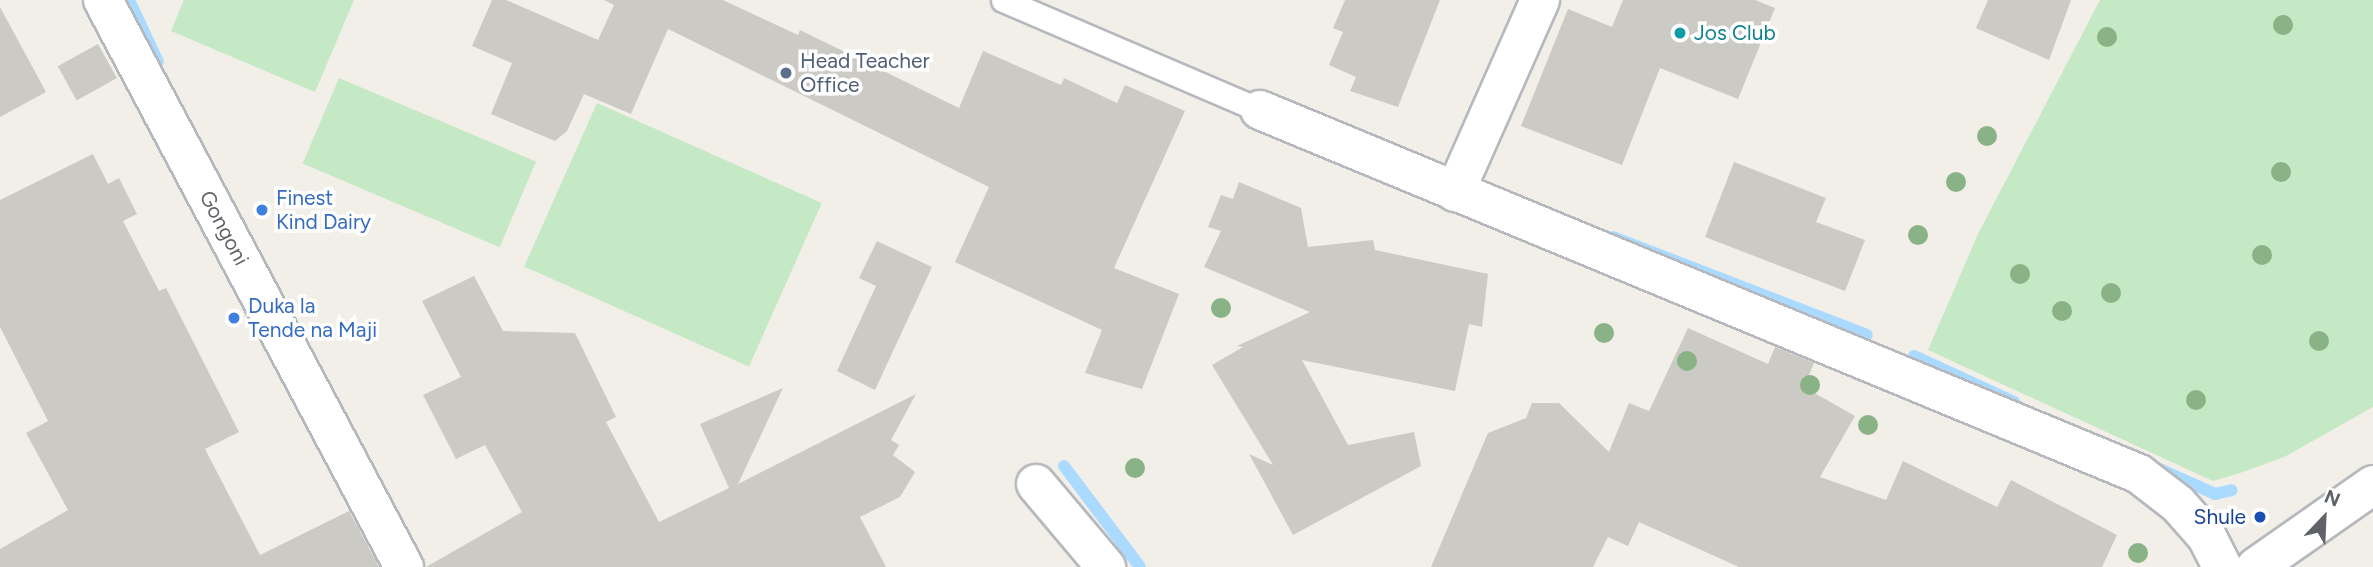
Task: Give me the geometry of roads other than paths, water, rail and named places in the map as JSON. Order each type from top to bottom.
[{"type":"street","name":"Gongoni","points":[[103,0],[404,567]]},
{"type":"street","points":[[1455,192],[1540,0]]},
{"type":"street","points":[[1260,110],[2139,474],[2178,504],[2207,537],[2222,567]]},
{"type":"street","points":[[1036,484],[1106,567]]},
{"type":"street","points":[[2256,567],[2373,485]]},
{"type":"lane","points":[[1003,0],[1260,110]]},
{"type":"waterway","points":[[129,0],[158,62]]},
{"type":"waterway","points":[[1613,237],[1867,335]]},
{"type":"waterway","points":[[1914,356],[2014,402]]},
{"type":"waterway","points":[[1064,466],[1140,567]]},
{"type":"waterway","points":[[2155,467],[2215,494],[2232,490]]},
{"type":"place","name":"Jos Club","points":[[1680,33]]},
{"type":"place","name":"Head Teacher Office","points":[[786,73]]},
{"type":"place","name":"Finest Kind Dairy","points":[[262,210]]},
{"type":"place","name":"Duka la Tende na Maji","points":[[234,318]]},
{"type":"place","name":"Shule","points":[[2260,517]]}]
